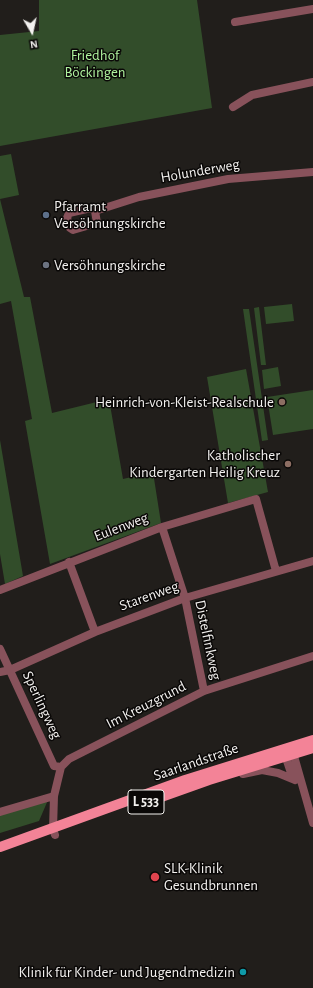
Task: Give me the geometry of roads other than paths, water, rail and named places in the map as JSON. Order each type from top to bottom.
[{"type":"main road","name":"Saarlandstraße","points":[[0,847],[54,832],[209,780],[290,752],[313,740]]},
{"type":"main road","name":"Saarlandstraße","points":[[0,855],[185,780],[290,752],[313,748]]},
{"type":"street","points":[[235,22],[313,10]]},
{"type":"street","points":[[232,108],[252,95],[313,82]]},
{"type":"street","name":"Holunderweg","points":[[95,211],[140,197],[221,180],[313,172]]},
{"type":"street","name":"Eulenweg","points":[[0,590],[162,527],[256,499],[276,571]]},
{"type":"street","name":"Distelfinkweg","points":[[162,527],[185,598],[204,691]]},
{"type":"street","name":"Starenweg","points":[[0,672],[10,670],[95,632],[185,598],[313,561]]},
{"type":"street","points":[[69,562],[95,632]]},
{"type":"street","name":"Sperlingweg","points":[[0,649],[54,766],[61,767]]},
{"type":"street","name":"Im Kreuzgrund","points":[[61,767],[78,754],[204,691],[313,656]]},
{"type":"street","points":[[290,752],[292,776],[302,788]]},
{"type":"street","points":[[290,752],[313,823]]},
{"type":"street","points":[[54,832],[54,796],[61,767]]},
{"type":"street","points":[[209,780],[223,779],[262,770],[278,773],[296,780]]},
{"type":"street","points":[[0,812],[29,802],[54,796]]},
{"type":"place","name":"Pfarramt Versöhnungskirche","points":[[46,215]]},
{"type":"place","name":"Versöhnungskirche","points":[[46,265]]},
{"type":"place","name":"Heinrich-von-Kleist-Realschule","points":[[282,402]]},
{"type":"place","name":"Katholischer Kindergarten Heilig Kreuz","points":[[288,464]]},
{"type":"place","name":"SLK-Klinik Gesundbrunnen","points":[[155,877]]},
{"type":"place","name":"Klinik für Kinder- und Jugendmedizin","points":[[243,972]]},
{"type":"park label","name":"Friedhof Böckingen","points":[[95,64]]}]
